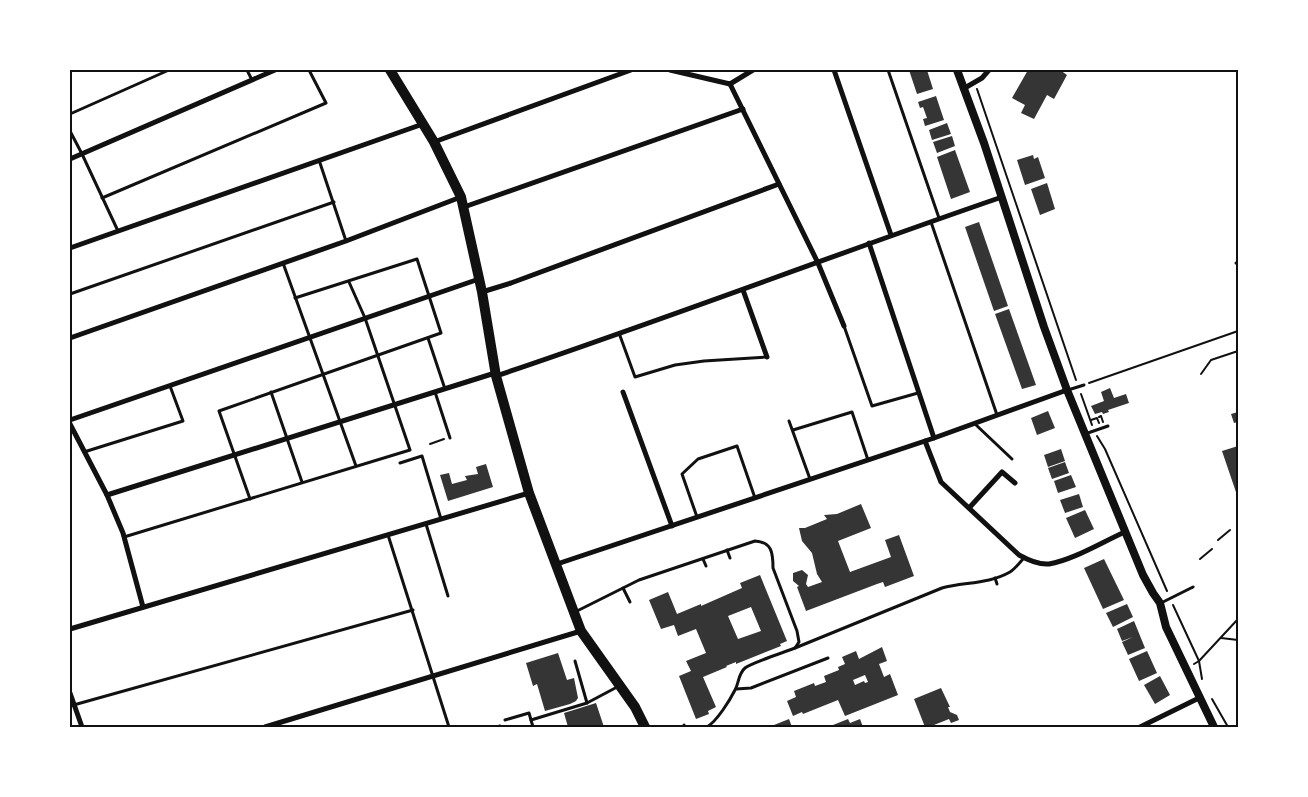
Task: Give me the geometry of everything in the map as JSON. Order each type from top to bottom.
[{"type":"main road","points":[[390,70],[434,142],[463,202],[482,292],[496,375],[529,493],[581,631],[635,707],[645,727]]},
{"type":"street","points":[[70,159],[275,70]]},
{"type":"street","points":[[434,142],[632,70]]},
{"type":"street","points":[[670,70],[730,84],[754,70]]},
{"type":"street","points":[[834,70],[891,235]]},
{"type":"street","points":[[957,70],[984,143],[1044,327],[1084,434],[1143,575],[1160,603],[1166,627],[1214,727]]},
{"type":"street","points":[[963,89],[975,84],[989,70]]},
{"type":"street","points":[[730,84],[818,263],[844,326]]},
{"type":"street","points":[[70,338],[346,241],[743,109]]},
{"type":"street","points":[[70,248],[424,124]]},
{"type":"street","points":[[482,292],[780,184]]},
{"type":"street","points":[[107,495],[288,437],[496,375],[743,290],[891,235],[1002,198]]},
{"type":"street","points":[[870,243],[934,438]]},
{"type":"street","points":[[70,420],[479,279]]},
{"type":"street","points":[[743,290],[767,357]]},
{"type":"street","points":[[557,564],[934,438],[1067,390]]},
{"type":"street","points":[[623,392],[672,526]]},
{"type":"street","points":[[70,424],[107,495],[124,537],[143,608]]},
{"type":"street","points":[[925,441],[941,482],[1019,555],[1030,561],[1047,564],[1065,560],[1124,532]]},
{"type":"street","points":[[969,508],[1002,472],[1015,483]]},
{"type":"street","points":[[70,628],[529,493]]},
{"type":"street","points":[[265,727],[581,631]]},
{"type":"street","points":[[70,693],[72,705],[82,727]]},
{"type":"street","points":[[1140,727],[1199,698]]},
{"type":"lane","points":[[70,114],[169,70]]},
{"type":"lane","points":[[247,70],[252,80]]},
{"type":"lane","points":[[102,198],[326,103],[309,70]]},
{"type":"lane","points":[[888,70],[939,219]]},
{"type":"lane","points":[[70,132],[118,231]]},
{"type":"lane","points":[[319,160],[346,241]]},
{"type":"lane","points":[[70,294],[334,202]]},
{"type":"lane","points":[[930,222],[998,416]]},
{"type":"lane","points":[[250,499],[219,410],[441,333],[417,259],[295,298]]},
{"type":"lane","points":[[283,263],[356,466]]},
{"type":"lane","points":[[124,537],[410,450],[365,318],[349,282]]},
{"type":"lane","points":[[844,326],[872,406],[919,393]]},
{"type":"lane","points":[[619,333],[635,377],[675,365],[704,360],[767,357]]},
{"type":"lane","points":[[428,338],[445,389]]},
{"type":"lane","points":[[84,452],[183,421],[169,385]]},
{"type":"lane","points":[[1067,390],[1084,385]]},
{"type":"lane","points":[[271,392],[302,482]]},
{"type":"lane","points":[[435,392],[450,438]]},
{"type":"lane","points":[[792,430],[852,412],[868,460]]},
{"type":"lane","points":[[789,421],[810,480]]},
{"type":"lane","points":[[975,424],[1012,459]]},
{"type":"lane","points":[[1084,434],[1108,426]]},
{"type":"lane","points":[[697,518],[682,474],[698,459],[737,446],[755,498]]},
{"type":"lane","points":[[400,463],[422,456],[441,518]]},
{"type":"lane","points":[[426,523],[448,596]]},
{"type":"lane","points":[[388,534],[449,727]]},
{"type":"lane","points":[[574,612],[639,580],[755,541],[764,542],[768,545],[773,558],[773,568],[797,631],[799,642],[795,648]]},
{"type":"lane","points":[[727,550],[730,558]]},
{"type":"lane","points":[[703,558],[706,566]]},
{"type":"lane","points":[[708,727],[716,719],[736,689],[735,682],[745,668],[942,588],[958,584],[978,584],[995,578],[1011,571],[1024,558]]},
{"type":"lane","points":[[995,578],[997,584]]},
{"type":"lane","points":[[1160,603],[1193,587]]},
{"type":"lane","points":[[623,588],[630,602]]},
{"type":"lane","points":[[72,705],[413,610]]},
{"type":"lane","points":[[736,689],[751,688],[828,658]]},
{"type":"lane","points":[[575,662],[587,702]]},
{"type":"lane","points":[[531,720],[587,702],[620,686]]},
{"type":"lane","points":[[505,720],[529,713],[533,727]]},
{"type":"path","points":[[975,84],[1094,430],[1109,458],[1168,592]]},
{"type":"path","points":[[1084,385],[1238,331]]},
{"type":"path","points":[[1201,374],[1211,360],[1238,351]]},
{"type":"path","points":[[1091,420],[1096,418]]},
{"type":"path","points":[[430,444],[450,438]]},
{"type":"path","points":[[1218,540],[1230,530]]},
{"type":"path","points":[[1200,559],[1212,549]]},
{"type":"path","points":[[1174,606],[1198,661],[1203,684]]},
{"type":"path","points":[[1198,661],[1238,620]]},
{"type":"path","points":[[1220,638],[1238,640]]},
{"type":"path","points":[[1208,693],[1228,727]]},
{"type":"building","points":[[909,70],[927,70],[933,89],[917,94]]},
{"type":"building","points":[[1028,70],[1060,70],[1067,75],[1054,99],[1047,95],[1034,119],[1021,113],[1025,105],[1012,98]]},
{"type":"building","points":[[936,96],[944,120],[925,126],[923,119],[927,118],[923,107],[920,108],[918,102]]},
{"type":"building","points":[[947,123],[951,134],[932,140],[929,130]]},
{"type":"building","points":[[952,136],[955,146],[937,153],[933,142]]},
{"type":"building","points":[[955,150],[970,192],[951,199],[937,157]]},
{"type":"building","points":[[1033,155],[1034,159],[1038,157],[1045,178],[1025,185],[1017,160]]},
{"type":"building","points":[[1047,183],[1055,209],[1040,215],[1031,189]]},
{"type":"building","points":[[979,222],[1008,306],[994,311],[965,227]]},
{"type":"building","points":[[1009,309],[1036,385],[1022,389],[995,314]]},
{"type":"building","points":[[1110,388],[1114,398],[1126,394],[1129,403],[1108,410],[1109,412],[1103,414],[1102,412],[1095,414],[1091,406],[1104,401],[1101,392]]},
{"type":"building","points":[[1048,411],[1055,428],[1037,435],[1031,418]]},
{"type":"building","points":[[1238,412],[1238,422],[1234,423],[1231,414]]},
{"type":"building","points":[[1238,446],[1238,498],[1222,451]]},
{"type":"building","points":[[1061,449],[1065,461],[1048,467],[1044,455]]},
{"type":"building","points":[[1065,462],[1069,473],[1052,479],[1048,468]]},
{"type":"building","points":[[486,464],[493,487],[448,501],[440,475],[449,473],[452,484],[467,480],[465,476],[478,474],[476,467]]},
{"type":"building","points":[[1071,475],[1076,487],[1058,493],[1054,481]]},
{"type":"building","points":[[1079,494],[1083,507],[1065,513],[1060,500]]},
{"type":"building","points":[[861,504],[871,528],[838,541],[850,572],[891,557],[885,540],[899,535],[914,576],[885,587],[883,582],[806,611],[797,587],[799,586],[793,581],[793,573],[802,570],[808,575],[806,584],[808,587],[822,582],[817,574],[812,553],[802,541],[799,528],[805,528],[827,519],[824,515],[837,514]]},
{"type":"building","points":[[1085,510],[1094,529],[1075,538],[1066,518]]},
{"type":"building","points":[[1104,559],[1124,600],[1103,609],[1084,568]]},
{"type":"building","points":[[760,575],[787,641],[780,644],[781,646],[736,664],[736,662],[703,677],[716,707],[708,711],[709,714],[696,719],[679,676],[691,671],[686,661],[706,653],[696,629],[678,636],[674,625],[661,629],[649,600],[668,592],[677,614],[742,588],[740,583]],"holes":[[[751,607],[761,631],[738,639],[728,616]]]},
{"type":"building","points":[[1127,604],[1133,617],[1113,627],[1106,613]]},
{"type":"building","points":[[1134,621],[1145,648],[1128,655],[1122,642],[1133,637],[1122,641],[1117,629]]},
{"type":"building","points":[[882,647],[887,661],[879,664],[884,677],[890,674],[898,695],[845,716],[838,700],[793,716],[787,701],[796,697],[794,691],[814,683],[815,686],[826,682],[824,676],[839,670],[838,667],[845,664],[842,657],[856,651],[859,659]],"holes":[[[865,675],[868,682],[865,683],[864,681],[855,685],[853,680]]]},
{"type":"building","points":[[1147,651],[1157,673],[1139,681],[1129,659]]},
{"type":"building","points":[[558,653],[567,680],[574,678],[578,698],[570,704],[545,711],[537,684],[533,686],[526,663]]},
{"type":"building","points":[[1160,676],[1170,695],[1155,704],[1144,685]]},
{"type":"building","points":[[941,688],[950,707],[948,707],[950,712],[957,715],[959,720],[951,723],[949,719],[925,727],[914,699]]},
{"type":"building","points":[[596,703],[604,727],[568,727],[564,713]]},
{"type":"building","points":[[789,719],[792,727],[769,727]]},
{"type":"building","points":[[848,719],[850,723],[860,719],[863,727],[828,727]]}]
